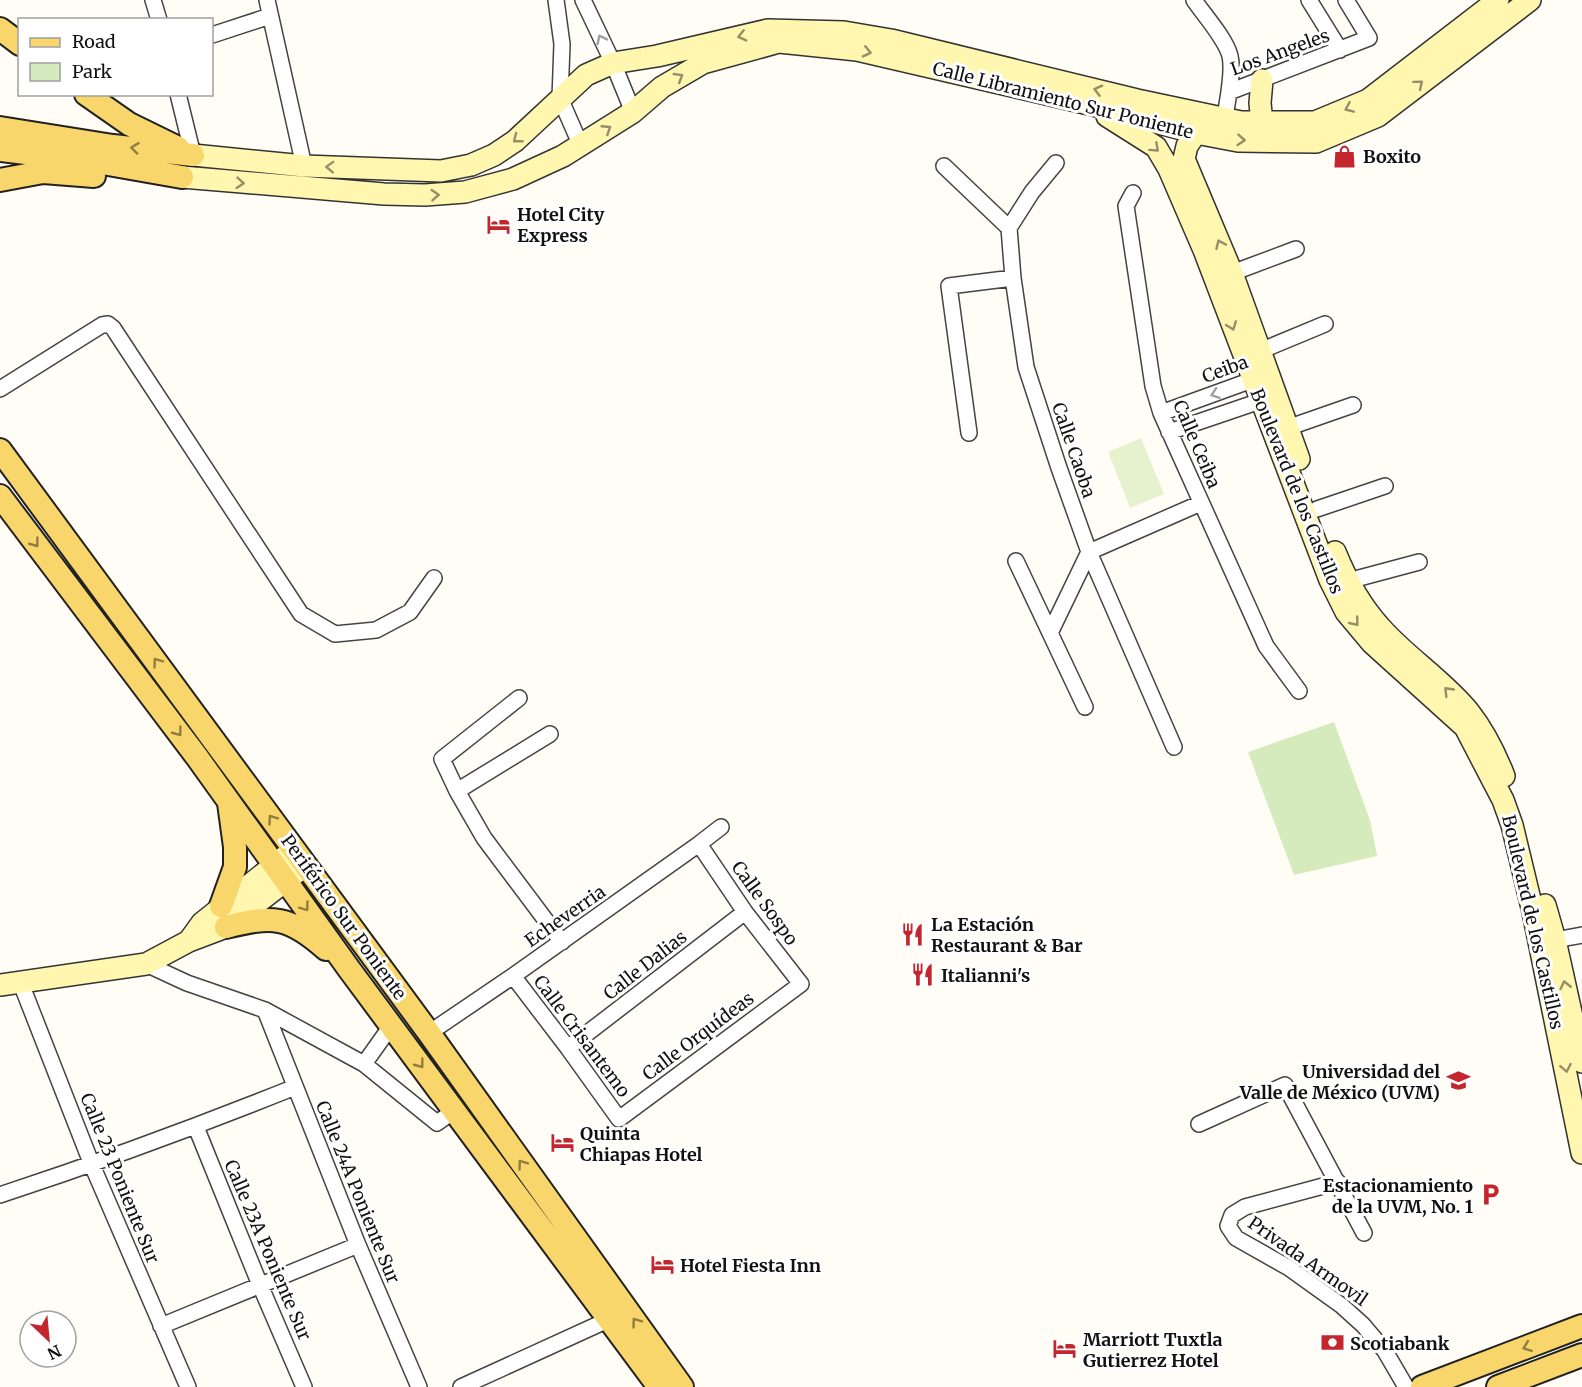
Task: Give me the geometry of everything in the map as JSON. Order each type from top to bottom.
[{"type":"main road","points":[[0,128],[113,146],[191,149],[304,166],[441,171],[471,165],[494,155],[536,124],[586,75],[613,63],[657,56],[768,30],[844,32],[891,40],[1137,100],[1225,118],[1262,123],[1315,122],[1368,100],[1498,0]]},
{"type":"main road","name":"Calle Libramiento Sur Poniente","points":[[182,177],[384,194],[425,195],[465,192],[523,175],[581,146],[633,112],[662,87],[703,63],[779,42],[857,50],[1089,104],[1196,134],[1238,141],[1316,142],[1383,113],[1530,0]]},
{"type":"main road","points":[[0,29],[18,42]]},
{"type":"main road","points":[[1262,80],[1260,104],[1262,123]]},
{"type":"main road","points":[[89,96],[129,124],[191,149]]},
{"type":"main road","name":"Boulevard de los Castillos","points":[[1089,104],[1156,147],[1163,156],[1269,398],[1330,560],[1381,628],[1469,712],[1492,747],[1520,814],[1555,940],[1582,1153]]},
{"type":"main road","name":"Boulevard de los Castillos","points":[[1196,134],[1187,146],[1184,159],[1232,273],[1260,351],[1260,377]]},
{"type":"main road","points":[[0,150],[91,161],[182,177]]},
{"type":"main road","points":[[0,180],[43,172],[141,178],[182,177]]},
{"type":"main road","name":"Boulevard de los Castillos","points":[[1269,398],[1287,428],[1317,509],[1346,612],[1372,643],[1465,727],[1503,800],[1512,825],[1568,1039],[1582,1062]]},
{"type":"main road","name":"Periférico Sur Poniente","points":[[0,450],[429,1033],[598,1286],[610,1319],[659,1387]]},
{"type":"main road","name":"Periférico Sur Poniente","points":[[0,496],[229,802],[391,1026],[455,1110],[598,1286],[655,1349],[682,1387]]},
{"type":"main road","points":[[224,917],[235,867],[229,802]]},
{"type":"main road","points":[[10,983],[146,964],[189,941],[224,917],[300,858]]},
{"type":"main road","points":[[224,917],[281,920],[307,932],[350,969]]},
{"type":"main road","points":[[1422,1387],[1582,1326]]},
{"type":"main road","points":[[630,1347],[643,1351],[655,1349]]},
{"type":"main road","points":[[1498,1387],[1582,1355]]},
{"type":"street","points":[[153,0],[158,18]]},
{"type":"street","points":[[267,0],[304,166]]},
{"type":"street","points":[[556,0],[562,44],[560,98],[581,146]]},
{"type":"street","points":[[584,0],[633,112]]},
{"type":"street","points":[[1194,0],[1224,42],[1230,56],[1229,92]]},
{"type":"street","points":[[1309,0],[1340,50]]},
{"type":"street","name":"Los Angeles","points":[[1225,118],[1229,92],[1369,38],[1346,0]]},
{"type":"street","points":[[213,35],[270,16]]},
{"type":"street","points":[[178,96],[191,149]]},
{"type":"street","points":[[944,166],[1009,228],[1032,192],[1056,163]]},
{"type":"street","name":"Calle Ceiba","points":[[1133,193],[1126,206],[1153,386],[1161,413],[1266,646],[1299,691]]},
{"type":"street","name":"Calle Caoba","points":[[1009,228],[1012,278],[1026,367],[1089,552],[1174,747]]},
{"type":"street","points":[[1232,273],[1296,249]]},
{"type":"street","points":[[969,433],[950,286],[1012,278]]},
{"type":"street","points":[[0,389],[102,325],[108,324],[113,328],[302,614],[335,634],[376,630],[410,612],[434,578]]},
{"type":"street","points":[[1260,351],[1325,324]]},
{"type":"street","name":"Ceiba","points":[[1161,413],[1260,377]]},
{"type":"street","points":[[1169,432],[1269,398]]},
{"type":"street","points":[[1287,428],[1353,405]]},
{"type":"street","points":[[1317,509],[1385,486]]},
{"type":"street","points":[[1050,633],[1089,552],[1201,503]]},
{"type":"street","points":[[1017,561],[1084,707]]},
{"type":"street","points":[[1348,581],[1419,562]]},
{"type":"street","points":[[519,698],[442,759],[484,838],[562,942]]},
{"type":"street","points":[[457,791],[550,734]]},
{"type":"street","name":"Echeverria","points":[[429,1033],[562,942],[721,827]]},
{"type":"street","name":"Calle Sospo","points":[[699,844],[745,912],[801,984]]},
{"type":"street","name":"Calle Dalias","points":[[568,1048],[745,912]]},
{"type":"street","points":[[1555,940],[1582,935]]},
{"type":"street","points":[[146,964],[187,983],[265,1010],[364,1064],[437,1123],[455,1110]]},
{"type":"street","name":"Calle Crisantemo","points":[[513,976],[619,1119]]},
{"type":"street","name":"Calle 23 Poniente Sur","points":[[10,983],[188,1387]]},
{"type":"street","name":"Calle Orquídeas","points":[[619,1119],[801,984]]},
{"type":"street","name":"Calle 24A Poniente Sur","points":[[265,1010],[358,1245],[418,1387]]},
{"type":"street","points":[[364,1064],[391,1026]]},
{"type":"street","points":[[1199,1124],[1285,1085],[1364,1233]]},
{"type":"street","points":[[0,1195],[92,1165],[196,1127],[295,1087]]},
{"type":"street","name":"Calle 23A Poniente Sur","points":[[196,1127],[304,1387]]},
{"type":"street","name":"Privada Armovil","points":[[1338,1182],[1245,1207],[1232,1215],[1228,1226],[1236,1238],[1289,1268],[1342,1306],[1363,1325],[1385,1351],[1406,1387]]},
{"type":"street","points":[[160,1326],[358,1245]]},
{"type":"street","points":[[461,1387],[610,1319]]},
{"type":"green space","points":[[1141,438],[1164,494],[1130,508],[1108,452]]},
{"type":"green space","points":[[1334,722],[1370,820],[1377,856],[1294,875],[1248,752]]},
{"type":"place","name":"Boxito","points":[[1345,156]]},
{"type":"place","name":"Hotel City Express","points":[[499,224]]},
{"type":"place","name":"La Estación Restaurant & Bar","points":[[913,934]]},
{"type":"place","name":"Italianni's","points":[[923,975]]},
{"type":"place","name":"Universidad del Valle de México (UVM)","points":[[1458,1081]]},
{"type":"place","name":"Quinta Chiapas Hotel","points":[[562,1143]]},
{"type":"place","name":"Estacionamiento de la UVM, No. 1","points":[[1491,1195]]},
{"type":"place","name":"Hotel Fiesta Inn","points":[[662,1265]]},
{"type":"place","name":"Scotiabank","points":[[1332,1343]]},
{"type":"place","name":"Marriott Tuxtla Gutierrez Hotel","points":[[1065,1349]]}]
